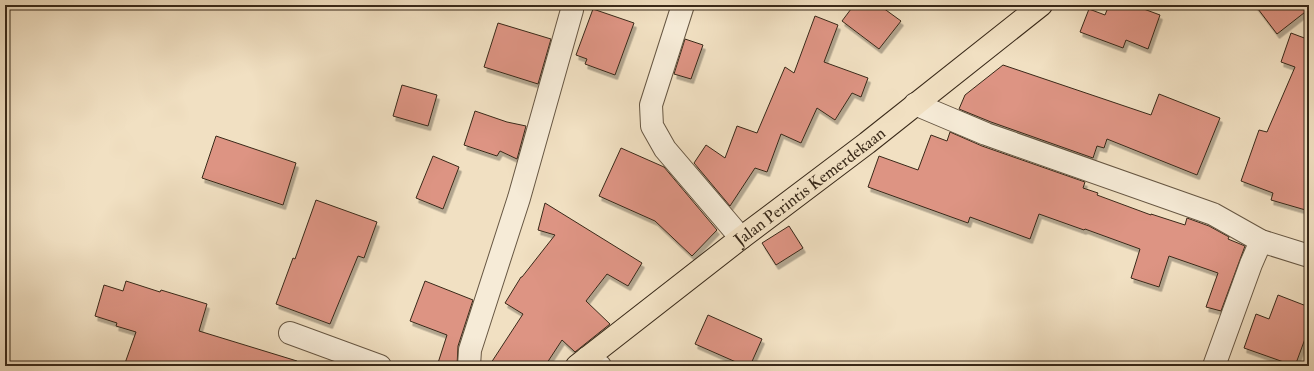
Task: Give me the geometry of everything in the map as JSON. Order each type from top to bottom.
[{"type":"main road","name":"Jalan Perintis Kemerdekaan","points":[[588,363],[741,238],[867,143],[1041,5]]},
{"type":"street","points":[[683,5],[651,105],[652,126],[665,149],[741,238]]},
{"type":"street","points":[[469,366],[470,350],[519,198],[572,10]]},
{"type":"street","points":[[915,104],[986,134],[1213,214],[1261,241],[1309,256]]},
{"type":"street","points":[[1214,366],[1250,264],[1261,241]]},
{"type":"street","points":[[290,333],[380,366]]},
{"type":"building","points":[[854,5],[879,5],[901,21],[879,49],[842,21]]},
{"type":"building","points":[[1109,5],[1133,5],[1160,15],[1148,49],[1126,40],[1123,48],[1080,32],[1089,9],[1105,15]]},
{"type":"building","points":[[1255,5],[1309,5],[1309,9],[1277,34]]},
{"type":"building","points":[[593,9],[634,23],[615,75],[585,64],[587,59],[576,55]]},
{"type":"building","points":[[815,16],[838,25],[824,62],[868,78],[861,97],[852,93],[835,120],[817,108],[801,143],[781,134],[767,172],[755,168],[730,206],[694,163],[706,145],[725,158],[737,126],[757,133],[785,67],[794,73]]},
{"type":"building","points":[[498,23],[551,39],[538,84],[484,67]]},
{"type":"building","points":[[1291,33],[1307,39],[1309,34],[1309,211],[1271,200],[1273,193],[1241,181],[1259,130],[1267,132],[1295,67],[1281,62]]},
{"type":"building","points":[[685,39],[703,45],[691,79],[674,74]]},
{"type":"building","points":[[1003,65],[1151,115],[1159,94],[1220,118],[1197,175],[1107,139],[1104,148],[1097,146],[1093,158],[991,122],[959,109],[965,95]]},
{"type":"building","points":[[402,85],[437,95],[428,126],[393,116]]},
{"type":"building","points":[[475,111],[507,122],[526,126],[517,159],[500,151],[497,156],[464,145]]},
{"type":"building","points":[[950,132],[982,146],[1085,182],[1083,188],[1098,193],[1097,195],[1151,215],[1185,225],[1187,218],[1209,226],[1229,237],[1228,239],[1245,246],[1221,311],[1206,307],[1218,273],[1169,256],[1159,287],[1131,278],[1140,249],[1085,229],[1084,230],[1039,214],[1030,239],[970,217],[968,223],[868,187],[879,156],[918,170],[931,135],[947,141]]},
{"type":"building","points":[[216,136],[296,163],[283,205],[202,178]]},
{"type":"building","points":[[621,148],[664,167],[717,230],[692,256],[655,221],[599,196]]},
{"type":"building","points":[[433,156],[459,167],[443,209],[416,198]]},
{"type":"building","points":[[316,200],[377,222],[364,258],[358,256],[330,324],[276,304],[293,258],[295,259]]},
{"type":"building","points":[[545,203],[642,263],[628,286],[607,274],[586,301],[610,324],[575,352],[562,340],[545,366],[489,366],[523,314],[505,303],[521,277],[555,235],[538,230]]},
{"type":"building","points":[[789,226],[803,248],[776,265],[762,243]]},
{"type":"building","points":[[126,281],[160,292],[161,290],[207,304],[199,331],[297,361],[296,366],[124,366],[136,332],[116,326],[117,323],[95,316],[104,285],[123,291]]},
{"type":"building","points":[[425,281],[473,300],[458,346],[457,366],[437,366],[447,335],[410,321]]},
{"type":"building","points":[[1278,295],[1309,307],[1309,328],[1295,366],[1244,348],[1256,314],[1269,319]]},
{"type":"building","points":[[708,315],[762,339],[750,366],[745,366],[695,344]]}]
